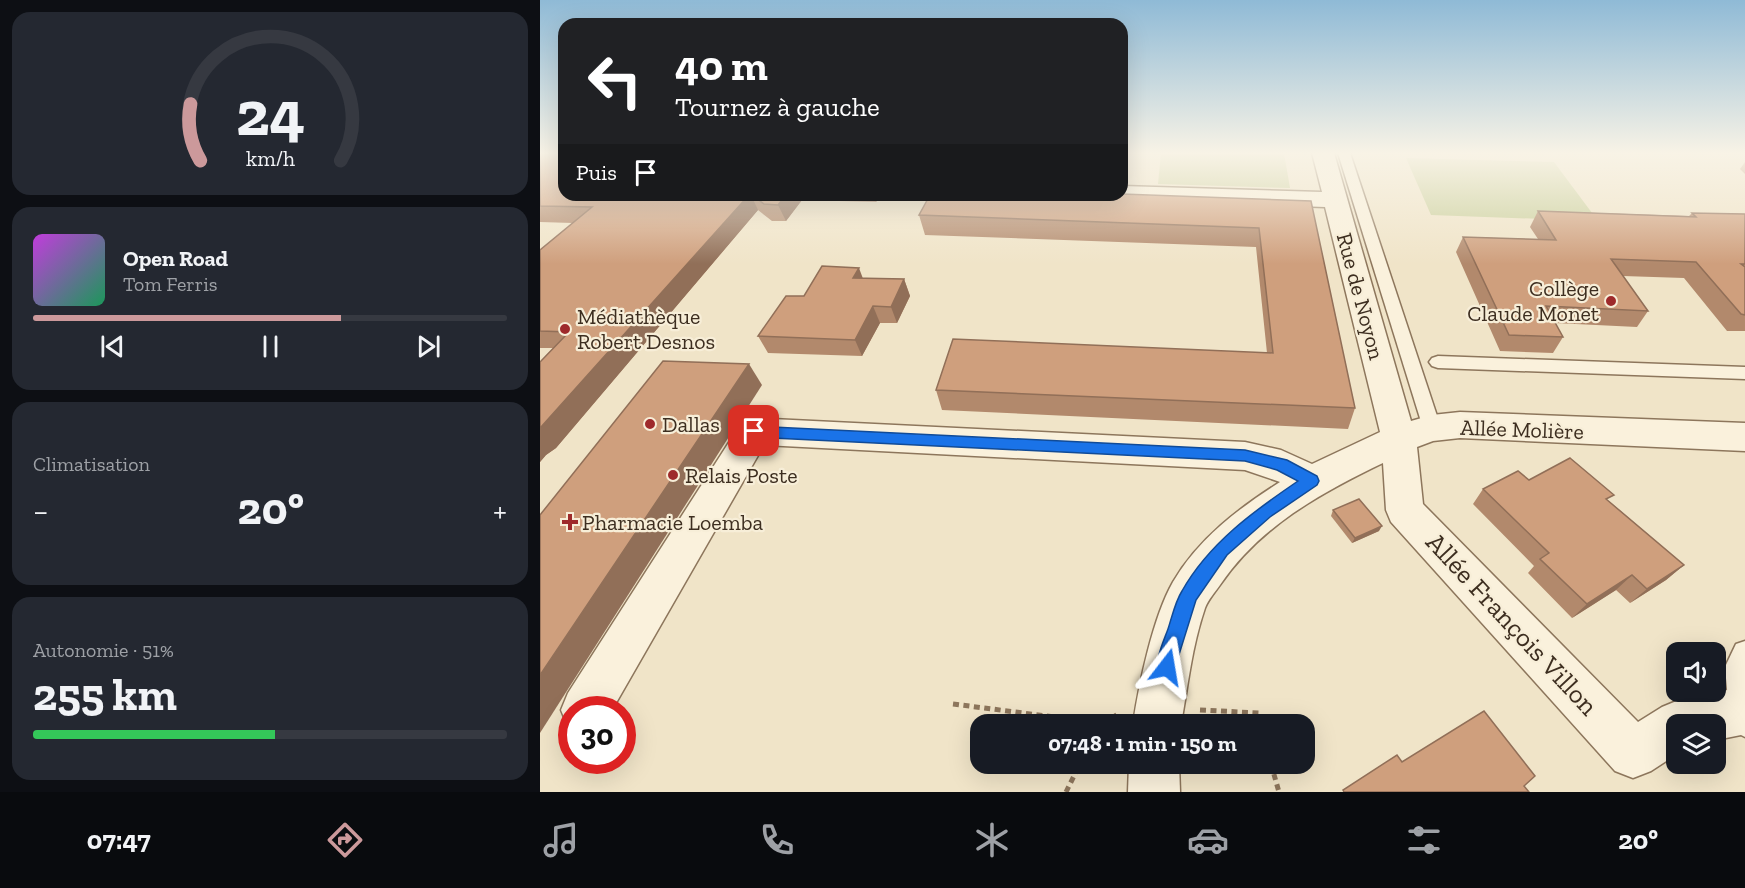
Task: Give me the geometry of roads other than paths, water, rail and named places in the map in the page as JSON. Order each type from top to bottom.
[{"type":"street","name":"Rue de Noyon","points":[[1332,190],[1415,433]]},
{"type":"street","points":[[1128,193],[1335,200]]},
{"type":"street","name":"Allée Molière","points":[[1158,714],[1171,646],[1188,596],[1221,550],[1264,512],[1311,481],[1415,433],[1460,425],[1745,437]]},
{"type":"street","points":[[593,696],[754,431],[1245,456],[1281,465],[1311,481]]},
{"type":"street","name":"Allée François Villon","points":[[1415,433],[1405,510],[1633,753],[1666,732]]},
{"type":"street","name":"Allée François Villon","points":[[1726,716],[1744,712]]},
{"type":"street","points":[[1154,774],[1154,792]]},
{"type":"lane","points":[[1353,190],[1415,433]]},
{"type":"lane","points":[[1438,362],[1745,373]]},
{"type":"lane","points":[[1744,712],[1737,668],[1745,653]]},
{"type":"place","name":"Collège Claude Monet","points":[[1611,301]]},
{"type":"place","name":"Médiathèque Robert Desnos","points":[[565,329]]},
{"type":"place","name":"Dallas","points":[[650,424]]},
{"type":"place","name":"Relais Poste","points":[[673,475]]},
{"type":"place","name":"Pharmacie Loemba","points":[[570,522]]}]
